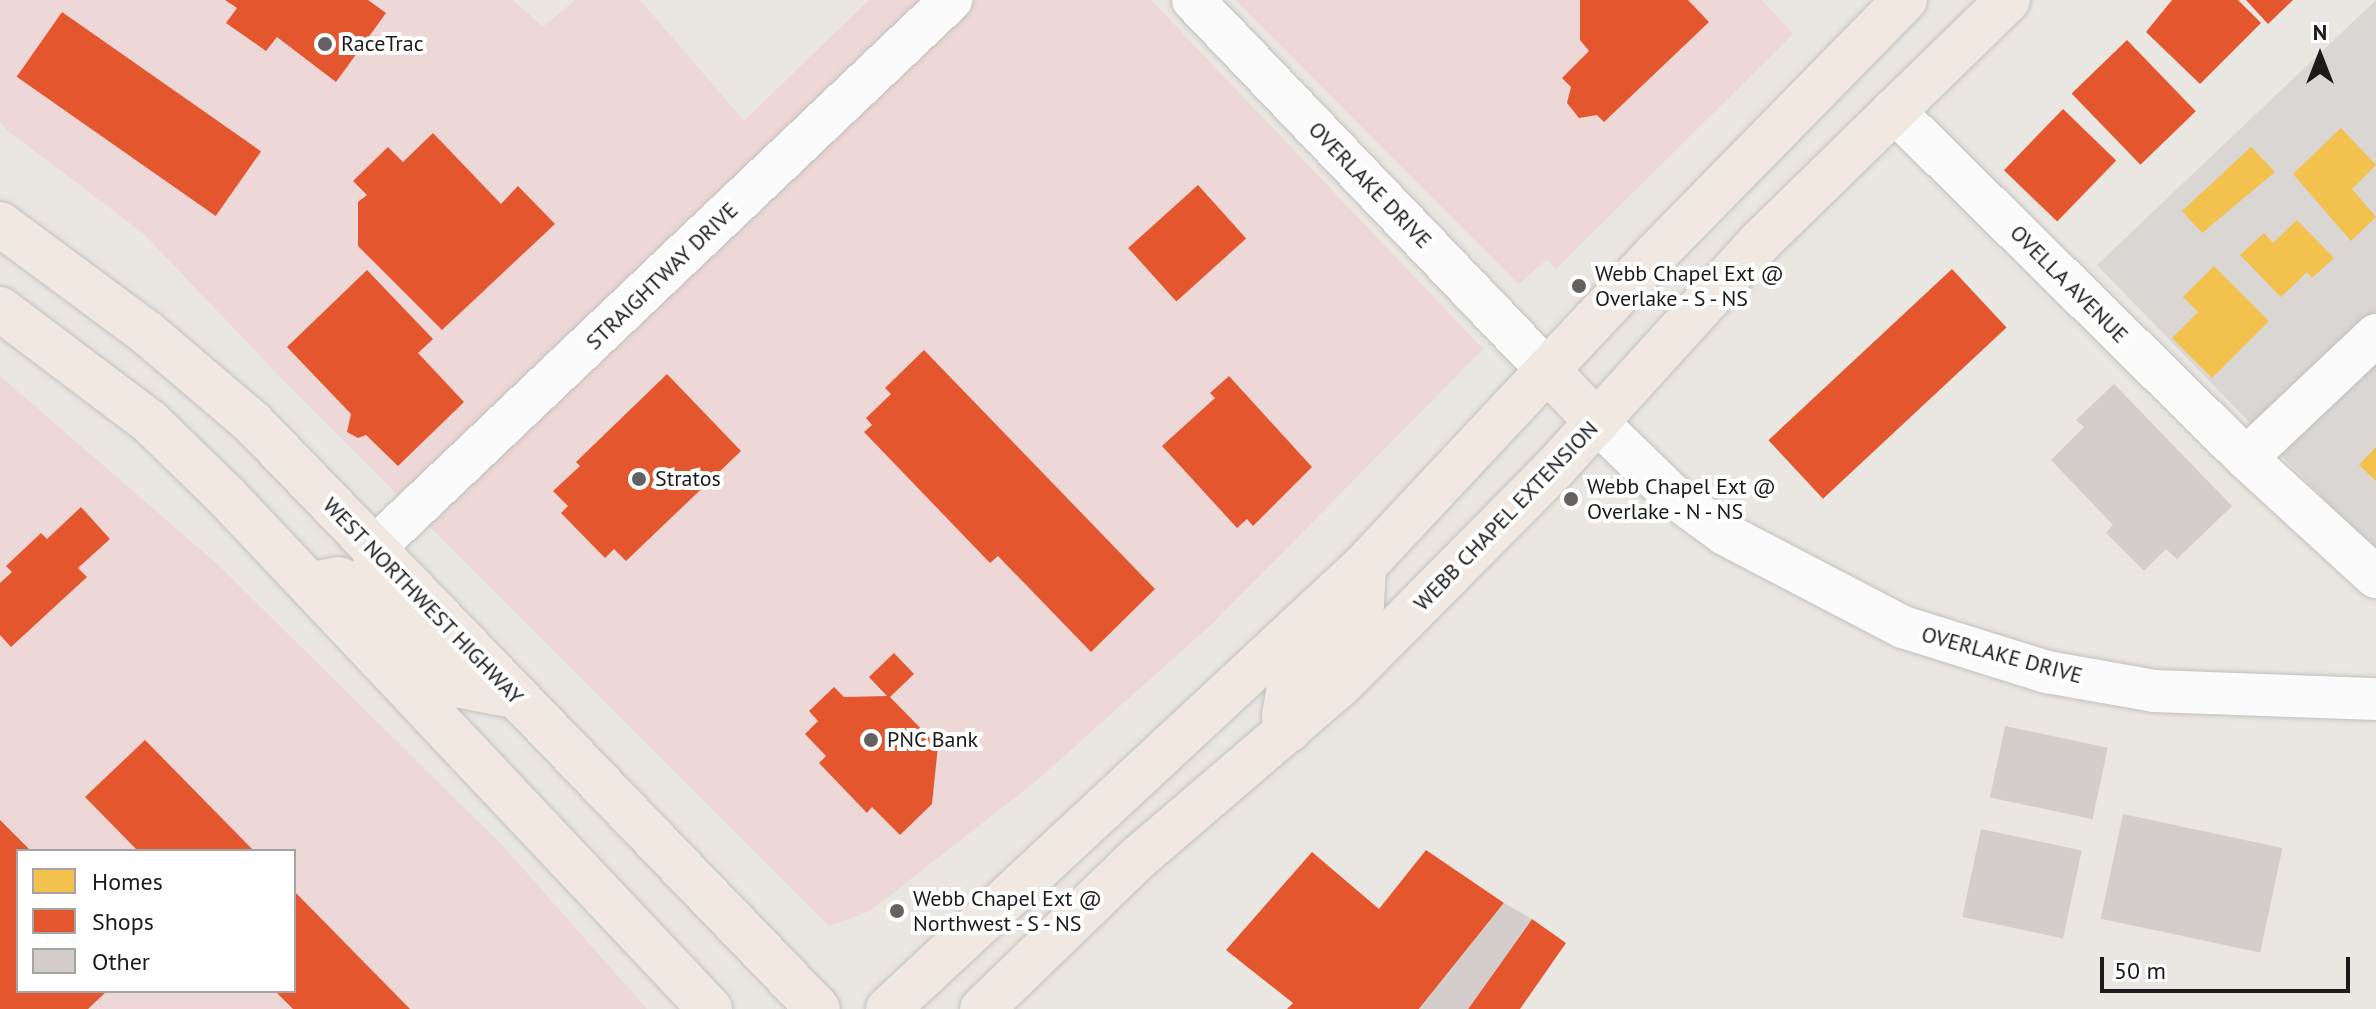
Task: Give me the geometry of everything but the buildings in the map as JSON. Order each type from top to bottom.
[{"type":"main road","points":[[888,1009],[1364,566],[1846,55],[1905,0]]},
{"type":"main road","name":"WEBB CHAPEL EXTENSION","points":[[982,1009],[1138,858],[1289,730],[1597,422],[1761,241],[2008,0]]},
{"type":"main road","name":"WEST NORTHWEST HIGHWAY","points":[[0,224],[135,323],[253,423],[372,550],[818,1009]]},
{"type":"main road","points":[[0,309],[150,422],[311,584],[710,1009]]},
{"type":"main road","points":[[1548,371],[1597,422]]},
{"type":"main road","points":[[1289,730],[1284,717],[1289,686],[1343,632],[1362,604],[1364,566]]},
{"type":"main road","points":[[311,584],[324,579],[351,582],[461,686],[514,696]]},
{"type":"street","name":"STRAIGHTWAY DRIVE","points":[[372,550],[951,0]]},
{"type":"street","name":"OVERLAKE DRIVE","points":[[1193,0],[1548,371]]},
{"type":"street","name":"OVELLA AVENUE","points":[[1893,110],[2246,458],[2376,577]]},
{"type":"street","points":[[2246,458],[2376,335]]},
{"type":"street","name":"OVERLAKE DRIVE","points":[[1597,422],[1673,496],[1725,534],[1903,627],[2047,672],[2155,691],[2376,699]]},
{"type":"shaded area","points":[[0,0],[513,0],[543,27],[575,0],[640,0],[744,121],[869,0],[1151,0],[1483,349],[1212,624],[1036,781],[870,911],[829,926],[286,383],[144,234],[7,130],[0,121]]},
{"type":"shaded area","points":[[1235,0],[1762,0],[1793,34],[1556,269],[1547,259],[1519,284]]},
{"type":"shaded area","points":[[2376,0],[2376,553],[2097,265]]},
{"type":"shaded area","points":[[0,376],[216,563],[503,846],[647,1009],[0,1009]]},
{"type":"place","name":"RaceTrac","points":[[325,44]]},
{"type":"place","name":"Webb Chapel Ext @ Overlake - S - NS","points":[[1579,286]]},
{"type":"place","name":"Stratos","points":[[639,479]]},
{"type":"place","name":"Webb Chapel Ext @ Overlake - N - NS","points":[[1571,499]]},
{"type":"place","name":"PNC Bank","points":[[871,740]]},
{"type":"place","name":"Webb Chapel Ext @ Northwest - S - NS","points":[[897,911]]}]
